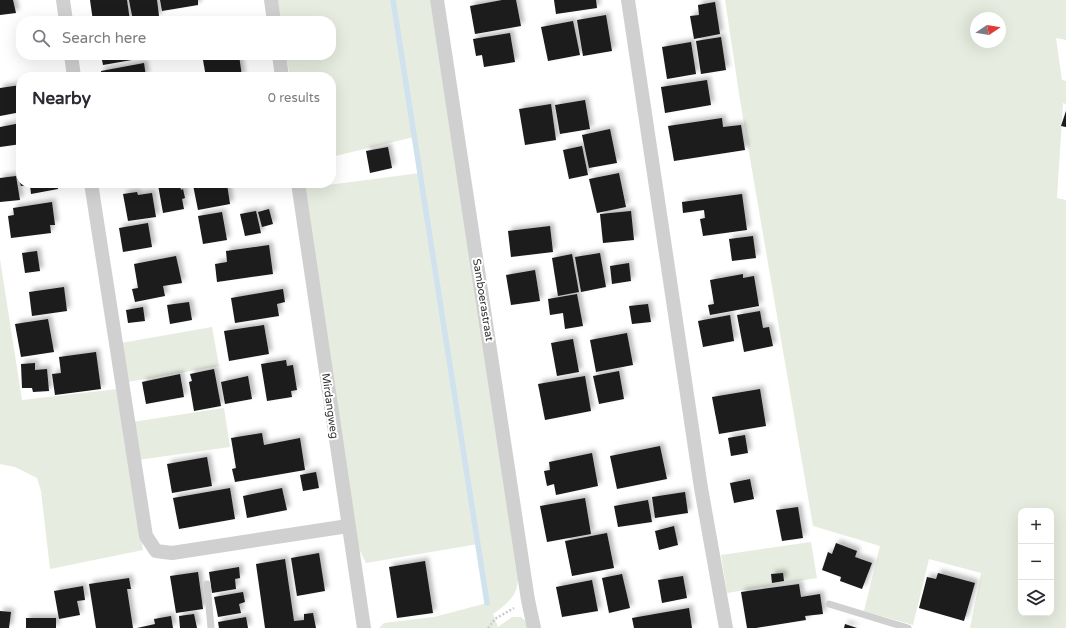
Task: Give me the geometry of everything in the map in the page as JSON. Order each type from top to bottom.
[{"type":"street","points":[[63,0],[65,16]]},
{"type":"street","points":[[271,0],[273,16]]},
{"type":"street","name":"Samboerastraat","points":[[437,0],[528,600],[534,628]]},
{"type":"street","points":[[628,0],[702,488],[726,628]]},
{"type":"street","points":[[72,60],[73,72]]},
{"type":"street","points":[[280,60],[281,72]]},
{"type":"street","points":[[92,188],[146,536],[156,551],[172,553],[348,526]]},
{"type":"street","name":"Mirdangweg","points":[[299,188],[364,628]]},
{"type":"lane","points":[[207,584],[211,628]]},
{"type":"lane","points":[[829,604],[908,628]]},
{"type":"path","points":[[488,628],[495,619],[528,600]]},
{"type":"shaded area","points":[[278,0],[430,0],[518,574],[515,593],[504,606],[493,614],[498,627],[512,617],[521,617],[529,624],[530,628],[379,628],[384,623],[434,617],[487,603],[478,544],[366,563],[358,547],[305,188],[336,188],[336,184],[420,173],[414,137],[336,156],[336,72],[289,72],[287,60],[336,60],[336,16],[280,16]]},
{"type":"shaded area","points":[[725,0],[1066,0],[1066,40],[1056,38],[1062,80],[1066,81],[1066,104],[1063,103],[1057,198],[1066,200],[1066,628],[970,628],[981,573],[929,559],[913,625],[864,611],[880,546],[813,526],[740,100]]},
{"type":"shaded area","points":[[0,259],[22,400],[118,389],[143,550],[50,569],[41,491],[37,478],[15,467],[0,464]]},
{"type":"shaded area","points":[[212,327],[219,366],[128,382],[121,343]]},
{"type":"shaded area","points":[[224,408],[230,447],[138,460],[132,422]]},
{"type":"shaded area","points":[[811,542],[817,578],[727,593],[721,555]]},
{"type":"building","points":[[0,0],[13,0],[16,13],[0,15]]},
{"type":"building","points":[[90,0],[127,0],[129,16],[92,16]]},
{"type":"building","points":[[129,0],[157,0],[159,16],[132,16]]},
{"type":"building","points":[[160,0],[198,0],[198,5],[162,11]]},
{"type":"building","points":[[502,0],[516,0],[521,26],[475,34],[470,6]]},
{"type":"building","points":[[554,0],[596,0],[597,8],[556,14]]},
{"type":"building","points":[[715,2],[720,34],[694,39],[690,16],[699,15],[698,5]]},
{"type":"building","points":[[606,15],[612,51],[583,56],[577,20]]},
{"type":"building","points":[[573,21],[580,55],[548,61],[541,27]]},
{"type":"building","points":[[510,33],[515,62],[484,67],[482,55],[476,56],[473,39]]},
{"type":"building","points":[[721,37],[726,70],[701,74],[696,41]]},
{"type":"building","points":[[691,42],[696,74],[667,79],[662,47]]},
{"type":"building","points":[[102,60],[132,60],[103,65]]},
{"type":"building","points":[[203,60],[240,60],[241,72],[205,72]]},
{"type":"building","points":[[144,63],[145,72],[101,72]]},
{"type":"building","points":[[707,80],[711,105],[665,113],[661,87]]},
{"type":"building","points":[[16,86],[16,113],[0,116],[0,88]]},
{"type":"building","points":[[585,100],[590,129],[560,134],[555,105]]},
{"type":"building","points":[[551,104],[556,140],[525,145],[519,109]]},
{"type":"building","points":[[1066,111],[1066,127],[1061,126]]},
{"type":"building","points":[[722,118],[723,127],[741,125],[745,150],[674,161],[668,126]]},
{"type":"building","points":[[16,124],[16,145],[0,147],[0,127]]},
{"type":"building","points":[[610,129],[617,163],[589,168],[582,135]]},
{"type":"building","points":[[582,146],[588,175],[569,179],[563,150]]},
{"type":"building","points":[[388,147],[392,168],[370,173],[366,151]]},
{"type":"building","points":[[619,173],[626,207],[597,213],[589,179]]},
{"type":"building","points":[[16,176],[16,188],[18,188],[20,200],[0,202],[0,178]]},
{"type":"building","points":[[30,188],[58,188],[58,189],[31,194]]},
{"type":"building","points":[[159,188],[183,189],[185,198],[182,199],[184,209],[163,213]]},
{"type":"building","points":[[194,188],[228,188],[230,204],[198,210]]},
{"type":"building","points":[[137,192],[138,195],[152,193],[156,217],[128,221],[123,194]]},
{"type":"building","points":[[742,194],[747,230],[703,236],[700,219],[705,218],[704,210],[683,213],[682,202]]},
{"type":"building","points":[[52,202],[55,225],[50,225],[51,233],[11,238],[8,216],[14,215],[13,208]]},
{"type":"building","points":[[269,209],[273,224],[262,227],[258,212]]},
{"type":"building","points":[[256,211],[261,233],[245,236],[240,214]]},
{"type":"building","points":[[631,211],[634,240],[603,243],[600,214]]},
{"type":"building","points":[[222,212],[227,240],[203,244],[198,216]]},
{"type":"building","points":[[148,223],[152,247],[123,252],[119,228]]},
{"type":"building","points":[[550,226],[553,252],[511,257],[508,231]]},
{"type":"building","points":[[753,236],[756,258],[732,261],[729,239]]},
{"type":"building","points":[[269,245],[273,274],[217,282],[215,264],[227,262],[226,251]]},
{"type":"building","points":[[37,251],[40,271],[25,273],[22,253]]},
{"type":"building","points":[[600,253],[606,287],[581,292],[575,257]]},
{"type":"building","points":[[572,254],[579,292],[558,296],[552,258]]},
{"type":"building","points":[[176,256],[182,283],[163,286],[165,296],[135,302],[132,289],[138,288],[134,264]]},
{"type":"building","points":[[629,263],[631,281],[612,284],[610,266]]},
{"type":"building","points":[[535,270],[540,301],[511,305],[506,275]]},
{"type":"building","points":[[743,274],[743,278],[754,276],[759,306],[710,315],[708,305],[714,304],[710,280]]},
{"type":"building","points":[[64,287],[67,311],[32,316],[29,292]]},
{"type":"building","points":[[283,289],[285,302],[277,304],[279,316],[235,323],[231,298]]},
{"type":"building","points":[[577,294],[583,326],[565,329],[563,313],[550,315],[548,299]]},
{"type":"building","points":[[189,302],[192,320],[170,324],[167,305]]},
{"type":"building","points":[[648,304],[651,322],[632,324],[629,306]]},
{"type":"building","points":[[143,307],[145,321],[128,323],[126,310]]},
{"type":"building","points":[[760,311],[763,328],[769,327],[773,346],[744,352],[737,315]]},
{"type":"building","points":[[730,315],[734,341],[703,347],[698,321]]},
{"type":"building","points":[[48,319],[54,352],[21,357],[15,324]]},
{"type":"building","points":[[264,325],[269,354],[229,361],[224,331]]},
{"type":"building","points":[[627,333],[633,365],[596,372],[590,340]]},
{"type":"building","points":[[573,339],[579,372],[557,376],[551,343]]},
{"type":"building","points":[[96,352],[101,389],[55,395],[52,374],[61,373],[59,357]]},
{"type":"building","points":[[286,360],[287,366],[293,365],[297,390],[291,391],[292,397],[267,401],[261,364]]},
{"type":"building","points":[[35,363],[35,370],[47,369],[49,391],[33,392],[32,388],[22,388],[21,364]]},
{"type":"building","points":[[214,369],[221,406],[194,411],[189,382],[192,381],[190,374]]},
{"type":"building","points":[[619,371],[624,399],[599,404],[593,376]]},
{"type":"building","points":[[180,374],[184,397],[146,404],[142,382]]},
{"type":"building","points":[[248,376],[252,399],[225,404],[221,382]]},
{"type":"building","points":[[585,376],[591,411],[545,420],[538,384]]},
{"type":"building","points":[[760,389],[766,426],[719,434],[712,397]]},
{"type":"building","points":[[262,433],[264,445],[300,438],[305,470],[235,482],[232,469],[236,468],[231,438]]},
{"type":"building","points":[[745,435],[748,453],[731,456],[728,438]]},
{"type":"building","points":[[660,446],[667,479],[617,489],[610,456]]},
{"type":"building","points":[[592,453],[598,486],[556,495],[554,484],[547,486],[544,471],[550,470],[549,462]]},
{"type":"building","points":[[207,457],[212,486],[172,493],[167,464]]},
{"type":"building","points":[[316,472],[319,488],[303,491],[300,475]]},
{"type":"building","points":[[750,479],[754,499],[734,503],[730,483]]},
{"type":"building","points":[[230,488],[235,519],[179,529],[173,498]]},
{"type":"building","points":[[282,488],[287,510],[247,518],[243,496]]},
{"type":"building","points":[[685,492],[688,513],[655,518],[652,497]]},
{"type":"building","points":[[585,498],[591,534],[547,542],[540,506]]},
{"type":"building","points":[[648,500],[652,522],[618,527],[614,506]]},
{"type":"building","points":[[798,507],[803,538],[782,541],[776,510]]},
{"type":"building","points":[[674,526],[678,545],[659,550],[655,531]]},
{"type":"building","points":[[607,533],[614,568],[572,576],[565,541]]},
{"type":"building","points":[[836,543],[857,551],[855,557],[872,563],[862,589],[840,581],[841,577],[822,570],[828,552],[832,554]]},
{"type":"building","points":[[319,553],[325,591],[297,596],[291,558]]},
{"type":"building","points":[[285,559],[294,621],[304,620],[304,614],[313,613],[316,628],[265,628],[256,564]]},
{"type":"building","points":[[425,561],[433,613],[397,618],[389,567]]},
{"type":"building","points":[[239,567],[240,578],[235,579],[236,589],[212,593],[209,572]]},
{"type":"building","points":[[198,572],[203,609],[176,613],[170,576]]},
{"type":"building","points":[[783,573],[784,581],[772,583],[771,574]]},
{"type":"building","points":[[938,573],[975,583],[964,621],[919,608],[927,577],[936,579]]},
{"type":"building","points":[[622,574],[630,608],[609,613],[602,578]]},
{"type":"building","points":[[683,576],[687,598],[662,603],[658,580]]},
{"type":"building","points":[[129,578],[131,589],[127,589],[133,628],[96,628],[89,584]]},
{"type":"building","points":[[592,580],[598,611],[562,617],[556,587]]},
{"type":"building","points":[[799,584],[801,597],[820,594],[823,614],[805,616],[806,620],[756,628],[747,628],[741,592]]},
{"type":"building","points":[[83,586],[85,600],[77,601],[80,615],[59,619],[54,591]]},
{"type":"building","points":[[243,592],[245,602],[239,604],[241,613],[218,617],[214,597]]},
{"type":"building","points":[[689,608],[692,628],[634,628],[632,618]]},
{"type":"building","points":[[0,611],[11,612],[9,628],[0,628]]},
{"type":"building","points":[[194,614],[197,628],[180,628],[179,616]]},
{"type":"building","points":[[171,616],[173,628],[137,628],[155,624],[154,619]]},
{"type":"building","points":[[246,617],[248,628],[219,628],[218,622]]},
{"type":"building","points":[[26,618],[56,618],[56,628],[26,628]]},
{"type":"building","points":[[845,624],[857,628],[844,628]]},
{"type":"waterway","points":[[393,0],[487,603]]}]
